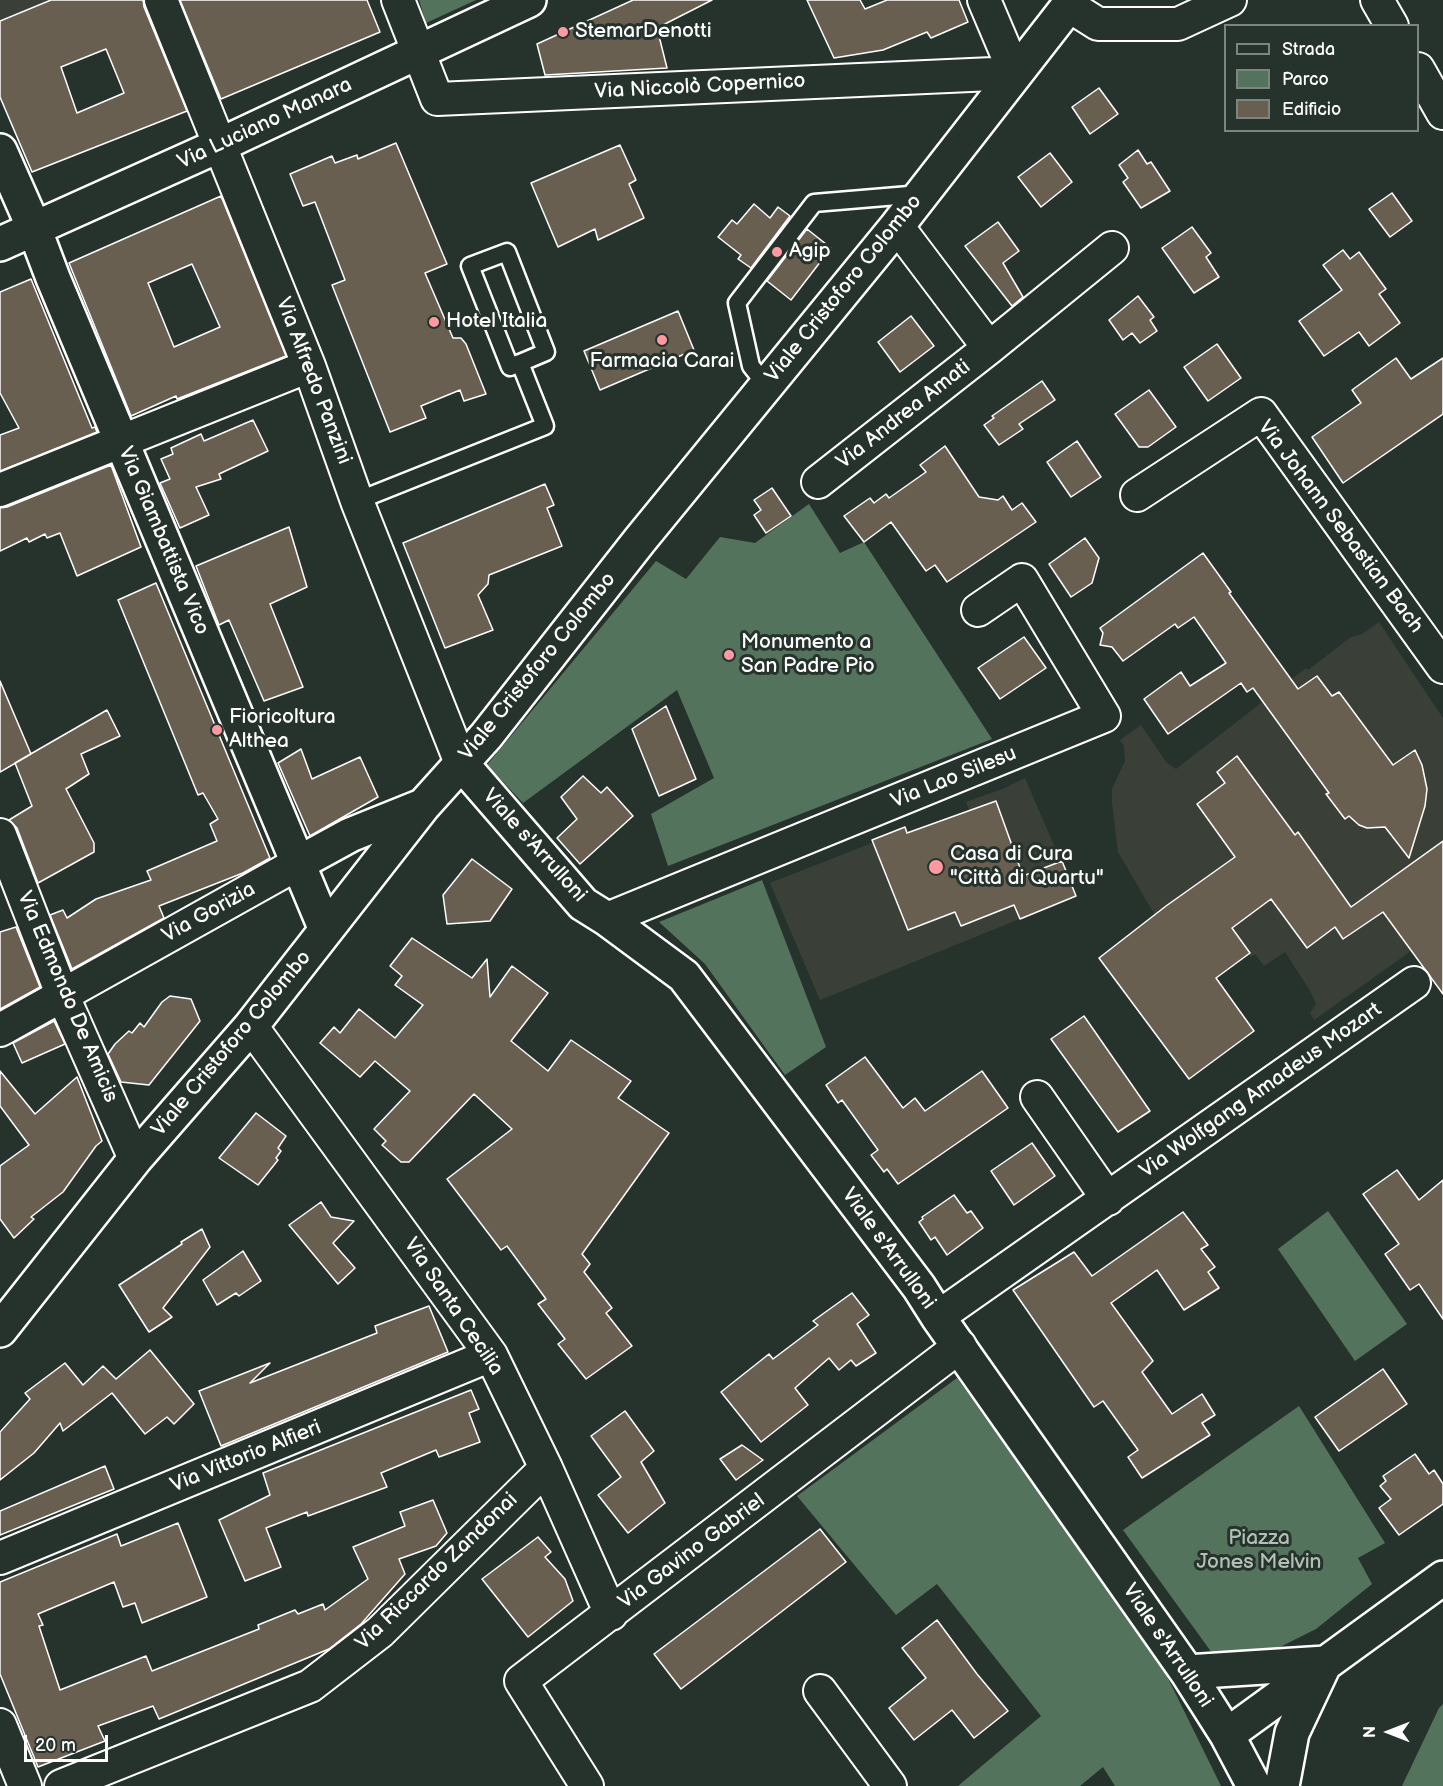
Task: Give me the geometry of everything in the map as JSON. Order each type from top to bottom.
[{"type":"street","name":"Via Alfredo Panzini","points":[[161,0],[309,366],[357,501],[461,763]]},
{"type":"street","points":[[398,0],[418,51]]},
{"type":"street","name":"Via Luciano Manara","points":[[0,244],[220,145],[529,0]]},
{"type":"street","points":[[984,0],[1015,73]]},
{"type":"street","points":[[1070,3],[1098,24],[1178,24],[1230,0]]},
{"type":"street","points":[[1377,0],[1391,24]]},
{"type":"street","name":"Viale Cristoforo Colombo","points":[[0,1330],[135,1159],[251,1026],[423,806],[486,736],[640,540],[897,226],[1070,3]]},
{"type":"street","name":"Via Niccolò Copernico","points":[[418,51],[437,99],[1015,73]]},
{"type":"street","points":[[1419,71],[1443,113]]},
{"type":"street","name":"Via Giambattista Vico","points":[[0,151],[326,930]]},
{"type":"street","name":"Via Andrea Amati","points":[[897,226],[989,348]]},
{"type":"street","name":"Via Andrea Amati","points":[[818,482],[1112,248]]},
{"type":"street","points":[[0,490],[309,366]]},
{"type":"street","name":"Via Johann Sebastian Bach","points":[[1137,495],[1261,414],[1443,667]]},
{"type":"street","name":"Via Lao Silesu","points":[[607,919],[1104,716],[1022,580],[978,610]]},
{"type":"street","name":"Viale s'Arrulloni","points":[[461,763],[583,904],[684,976],[919,1287],[1187,1672],[1227,1735],[1254,1786]]},
{"type":"street","name":"Via Gorizia","points":[[0,1030],[297,864],[350,836],[423,806]]},
{"type":"street","name":"Via Edmondo De Amicis","points":[[0,835],[62,994],[135,1159]]},
{"type":"street","name":"Via Wolfgang Amadeus Mozart","points":[[938,1317],[1414,982]]},
{"type":"street","name":"Via Santa Cecilia","points":[[251,1026],[491,1355],[546,1468],[611,1614]]},
{"type":"street","points":[[1036,1097],[1108,1199]]},
{"type":"street","name":"Via Gavino Gabriel","points":[[587,1786],[521,1681],[960,1346]]},
{"type":"street","name":"Via Vittorio Alfieri","points":[[0,1558],[491,1355]]},
{"type":"street","name":"Via Riccardo Zandonai","points":[[61,1786],[310,1686],[380,1632],[546,1468]]},
{"type":"street","points":[[1227,1735],[1443,1578]]},
{"type":"street","points":[[1187,1672],[1325,1664]]},
{"type":"street","points":[[1282,1786],[1292,1733],[1325,1664]]},
{"type":"street","points":[[820,1691],[890,1786]]},
{"type":"street","points":[[0,1725],[25,1786]]},
{"type":"lane","points":[[766,385],[751,366],[737,303],[814,203],[922,194]]},
{"type":"lane","points":[[507,252],[546,352],[520,363],[510,367],[470,266],[507,252]]},
{"type":"lane","points":[[357,501],[545,426],[520,363]]},
{"type":"shaded area","points":[[0,0],[51,0],[0,21]]},
{"type":"shaded area","points":[[1379,622],[1443,718],[1443,841],[1370,893],[1411,951],[1314,1020],[1310,1013],[1316,1004],[1285,952],[1264,966],[1255,954],[1251,957],[1230,925],[1155,915],[1118,852],[1112,789],[1125,761],[1124,746],[1120,740],[1141,725],[1166,762],[1176,769],[1306,668],[1308,670],[1351,637],[1362,634]]},
{"type":"shaded area","points":[[1025,778],[1076,896],[820,1000],[770,883],[872,843],[872,840],[905,827],[907,832],[969,810],[966,802]]},
{"type":"green space","points":[[419,0],[476,0],[426,23]]},
{"type":"green space","points":[[809,504],[840,553],[864,542],[992,739],[668,866],[651,814],[714,778],[677,690],[523,803],[487,765],[656,561],[686,579],[720,537],[755,543]]},
{"type":"green space","points":[[762,880],[826,1047],[785,1075],[705,964],[659,922]]},
{"type":"green space","points":[[1328,1211],[1407,1324],[1355,1361],[1278,1249]]},
{"type":"green space","points":[[957,1378],[1160,1662],[1221,1786],[1115,1786],[1103,1767],[1080,1786],[958,1786],[1041,1716],[937,1584],[896,1615],[797,1496]]},
{"type":"green space","name":"Piazza Jones Melvin","points":[[1299,1406],[1385,1543],[1358,1558],[1372,1584],[1316,1629],[1276,1649],[1212,1653],[1123,1530]]},
{"type":"green space","points":[[1443,1704],[1443,1786],[1402,1786],[1439,1708]]},
{"type":"building","points":[[51,0],[143,0],[187,111],[32,172],[0,97],[0,21]],"holes":[[[106,49],[124,93],[77,113],[61,67]]]},
{"type":"building","points":[[180,0],[367,0],[380,32],[221,99]]},
{"type":"building","points":[[633,0],[712,0],[657,28],[667,68],[545,75],[537,44]]},
{"type":"building","points":[[807,0],[860,0],[865,9],[887,0],[959,0],[968,22],[931,38],[927,32],[883,50],[834,58]]},
{"type":"building","points":[[1099,88],[1118,114],[1090,134],[1072,107]]},
{"type":"building","points":[[396,143],[447,264],[425,273],[453,338],[461,338],[466,344],[486,394],[464,401],[460,390],[421,406],[426,418],[390,432],[332,285],[345,280],[315,202],[303,206],[290,174],[332,156],[335,163],[357,155],[358,159]]},
{"type":"building","points":[[620,145],[636,180],[629,184],[644,218],[598,240],[595,229],[558,247],[531,183]]},
{"type":"building","points":[[1138,150],[1147,164],[1151,162],[1170,191],[1141,208],[1123,182],[1128,178],[1119,165]]},
{"type":"building","points":[[1050,153],[1072,182],[1041,207],[1018,177]]},
{"type":"building","points":[[1392,193],[1412,221],[1390,237],[1369,209]]},
{"type":"building","points":[[221,196],[286,356],[177,399],[176,396],[131,416],[69,263]],"holes":[[[192,264],[220,327],[174,347],[148,283]]]},
{"type":"building","points":[[754,204],[770,218],[778,207],[790,216],[751,268],[738,259],[741,255],[718,237],[732,220],[737,224]]},
{"type":"building","points":[[998,222],[1019,251],[1003,263],[1023,297],[1012,306],[965,246]]},
{"type":"building","points":[[1192,227],[1211,253],[1206,257],[1219,277],[1194,293],[1162,248]]},
{"type":"building","points":[[807,229],[831,248],[791,300],[767,281]]},
{"type":"building","points":[[1343,250],[1350,259],[1359,252],[1386,289],[1379,294],[1400,323],[1369,346],[1359,332],[1324,356],[1299,321],[1342,290],[1323,265]]},
{"type":"building","points":[[31,279],[92,428],[95,427],[97,432],[0,471],[0,435],[19,428],[0,393],[0,292]]},
{"type":"building","points":[[1138,296],[1154,317],[1150,320],[1157,331],[1140,343],[1132,333],[1123,340],[1109,320]]},
{"type":"building","points":[[678,311],[694,350],[600,390],[584,351]]},
{"type":"building","points":[[911,316],[934,346],[900,372],[878,342]]},
{"type":"building","points":[[1217,344],[1241,378],[1208,401],[1184,367]]},
{"type":"building","points":[[1396,358],[1411,379],[1443,358],[1443,414],[1343,483],[1312,437],[1361,403],[1352,390]]},
{"type":"building","points":[[1042,381],[1055,400],[1019,424],[1023,429],[999,445],[984,425],[994,418],[992,416]]},
{"type":"building","points":[[1149,390],[1176,427],[1148,447],[1139,447],[1115,414]]},
{"type":"building","points":[[253,420],[268,451],[219,474],[221,479],[196,487],[209,515],[180,528],[160,483],[170,479],[161,459],[173,454],[171,448],[201,434],[204,441]]},
{"type":"building","points":[[1077,441],[1101,477],[1071,497],[1047,462]]},
{"type":"building","points":[[945,446],[979,497],[998,500],[1003,496],[1012,510],[1022,503],[1036,522],[947,582],[935,565],[926,571],[891,522],[864,542],[844,516],[870,498],[874,503],[886,494],[889,498],[926,472],[920,465]]},
{"type":"building","points":[[111,465],[141,547],[77,576],[60,533],[47,538],[45,534],[29,542],[27,538],[0,551],[0,508]]},
{"type":"building","points":[[545,484],[554,505],[547,508],[562,546],[489,575],[488,584],[478,595],[493,630],[445,648],[403,543]]},
{"type":"building","points":[[772,488],[791,516],[766,533],[754,515],[761,510],[754,500]]},
{"type":"building","points":[[289,527],[307,587],[270,604],[303,687],[264,701],[229,620],[219,625],[196,566]]},
{"type":"building","points":[[1085,538],[1099,558],[1092,583],[1071,597],[1049,564]]},
{"type":"building","points":[[1203,553],[1298,689],[1317,676],[1332,696],[1339,692],[1393,765],[1415,750],[1422,765],[1427,789],[1425,806],[1409,858],[1385,827],[1367,828],[1359,825],[1349,816],[1345,819],[1326,794],[1329,793],[1253,688],[1247,692],[1241,683],[1168,734],[1144,699],[1181,672],[1190,686],[1226,663],[1194,617],[1178,628],[1175,624],[1123,661],[1112,647],[1100,645],[1103,633],[1100,628]]},
{"type":"building","points":[[156,583],[270,858],[243,873],[159,906],[164,918],[72,969],[50,915],[63,910],[67,918],[96,899],[151,880],[147,871],[217,841],[210,824],[218,819],[203,793],[198,795],[118,600]]},
{"type":"building","points":[[1024,637],[1046,668],[1000,699],[978,668]]},
{"type":"building","points":[[0,681],[31,754],[0,772]]},
{"type":"building","points":[[666,706],[696,779],[659,796],[632,729]]},
{"type":"building","points":[[107,710],[120,736],[81,754],[89,774],[66,789],[94,843],[94,852],[38,883],[17,828],[9,820],[32,806],[15,763]]},
{"type":"building","points":[[301,749],[312,779],[360,757],[378,797],[310,836],[278,763]]},
{"type":"building","points":[[1237,756],[1295,835],[1298,832],[1351,907],[1443,841],[1443,994],[1383,912],[1343,939],[1335,927],[1307,948],[1271,899],[1232,928],[1250,953],[1216,978],[1254,1031],[1189,1079],[1099,958],[1166,906],[1235,857],[1197,804],[1225,783],[1217,772]]},
{"type":"building","points":[[583,776],[601,793],[607,787],[633,816],[580,864],[557,838],[577,819],[561,797]]},
{"type":"building","points":[[996,801],[1023,876],[1062,861],[1076,896],[1020,919],[1014,905],[961,926],[955,912],[908,930],[872,840],[905,827],[907,833]]},
{"type":"building","points":[[472,859],[512,889],[490,921],[447,924],[443,895]]},
{"type":"building","points":[[16,927],[40,987],[0,1009],[0,932]]},
{"type":"building","points":[[412,938],[472,978],[487,959],[490,997],[512,966],[548,993],[511,1041],[548,1071],[571,1040],[631,1081],[618,1098],[669,1133],[582,1254],[590,1264],[584,1272],[612,1308],[606,1313],[632,1346],[586,1379],[558,1344],[565,1339],[538,1304],[546,1299],[507,1246],[501,1250],[447,1179],[512,1129],[474,1094],[409,1162],[401,1162],[382,1145],[386,1141],[374,1129],[410,1091],[375,1061],[360,1077],[320,1043],[334,1027],[340,1033],[359,1009],[395,1038],[423,1005],[395,985],[402,976],[390,966]]},
{"type":"building","points":[[170,996],[191,999],[200,1021],[149,1085],[121,1082],[108,1054],[129,1031],[132,1033],[140,1023],[144,1027],[162,1002]]},
{"type":"building","points":[[1084,1016],[1150,1111],[1118,1132],[1051,1039]]},
{"type":"building","points":[[54,1021],[65,1044],[22,1063],[13,1043]]},
{"type":"building","points":[[865,1057],[903,1108],[915,1098],[925,1111],[982,1071],[1008,1108],[898,1184],[887,1169],[884,1172],[871,1155],[878,1150],[842,1100],[838,1103],[826,1085]]},
{"type":"building","points":[[0,1071],[35,1114],[77,1077],[102,1141],[63,1192],[31,1217],[34,1219],[14,1238],[0,1219],[0,1166],[29,1145],[0,1106]]},
{"type":"building","points":[[256,1113],[286,1136],[278,1148],[281,1151],[276,1158],[278,1160],[258,1185],[219,1158]]},
{"type":"building","points":[[1032,1143],[1055,1176],[1014,1205],[991,1171]]},
{"type":"building","points":[[1397,1170],[1419,1200],[1443,1180],[1443,1319],[1419,1284],[1410,1290],[1385,1254],[1399,1244],[1363,1194]]},
{"type":"building","points":[[954,1195],[967,1213],[971,1211],[983,1228],[947,1255],[935,1237],[931,1240],[919,1222],[923,1219],[922,1217]]},
{"type":"building","points":[[321,1202],[331,1217],[354,1221],[333,1243],[355,1268],[338,1284],[289,1225]]},
{"type":"building","points":[[1183,1212],[1208,1245],[1201,1249],[1215,1267],[1208,1272],[1219,1288],[1184,1310],[1157,1270],[1111,1303],[1153,1361],[1142,1372],[1172,1414],[1202,1394],[1215,1415],[1202,1423],[1210,1435],[1142,1478],[1128,1457],[1138,1450],[1103,1401],[1094,1407],[1013,1290],[1074,1252],[1092,1276]]},
{"type":"building","points":[[202,1229],[210,1247],[163,1308],[172,1317],[149,1332],[119,1285]]},
{"type":"building","points":[[243,1251],[261,1281],[239,1296],[236,1293],[217,1305],[203,1280]]},
{"type":"building","points":[[852,1293],[869,1315],[857,1324],[876,1353],[856,1366],[851,1360],[839,1370],[829,1358],[795,1388],[808,1405],[761,1442],[721,1392],[769,1354],[773,1359],[818,1325],[813,1321]]},
{"type":"building","points":[[429,1306],[448,1352],[221,1446],[199,1391],[270,1363],[250,1383],[377,1333],[375,1326]]},
{"type":"building","points":[[150,1350],[194,1404],[174,1424],[167,1417],[145,1434],[112,1393],[63,1431],[60,1423],[34,1453],[0,1480],[0,1432],[30,1399],[25,1393],[65,1363],[83,1385],[103,1366],[116,1379]]},
{"type":"building","points":[[1383,1369],[1407,1404],[1339,1451],[1315,1417]]},
{"type":"building","points":[[471,1390],[479,1409],[469,1413],[480,1442],[439,1457],[436,1450],[381,1473],[387,1487],[308,1516],[307,1512],[266,1528],[281,1567],[245,1581],[219,1520],[270,1495],[263,1473]]},
{"type":"building","points":[[625,1411],[654,1451],[641,1462],[665,1503],[628,1533],[598,1495],[621,1477],[591,1436]]},
{"type":"building","points":[[742,1445],[763,1460],[736,1480],[720,1459]]},
{"type":"building","points":[[1415,1454],[1429,1474],[1434,1470],[1443,1484],[1443,1504],[1399,1535],[1379,1508],[1391,1499],[1380,1486],[1386,1481],[1383,1476]]},
{"type":"building","points":[[105,1466],[114,1489],[0,1535],[0,1511]]},
{"type":"building","points":[[433,1500],[447,1533],[436,1546],[399,1559],[405,1574],[361,1624],[329,1649],[159,1719],[153,1706],[98,1726],[105,1741],[38,1767],[0,1674],[0,1582],[117,1534],[121,1546],[178,1523],[207,1597],[142,1623],[135,1603],[123,1607],[114,1582],[38,1614],[43,1625],[39,1626],[60,1690],[146,1656],[152,1671],[259,1629],[258,1625],[295,1610],[298,1614],[323,1604],[325,1610],[368,1579],[353,1547],[405,1526],[400,1512]]},
{"type":"building","points":[[820,1529],[846,1562],[681,1689],[654,1654]]},
{"type":"building","points":[[538,1537],[551,1552],[545,1557],[565,1579],[573,1601],[528,1637],[482,1579]]},
{"type":"building","points":[[937,1620],[1008,1711],[974,1738],[952,1710],[914,1740],[889,1708],[926,1678],[902,1648]]},
{"type":"place","name":"StemarDenotti","points":[[563,32]]},
{"type":"place","name":"Agip","points":[[777,252]]},
{"type":"place","name":"Hotel Italia","points":[[434,322]]},
{"type":"place","name":"Farmacia Carai","points":[[662,340]]},
{"type":"place","name":"Monumento a San Padre Pio","points":[[729,655]]},
{"type":"place","name":"Fioricoltura Althea","points":[[217,730]]},
{"type":"place","name":"Casa di Cura \"Città di Quartu\"","points":[[936,867]]}]
